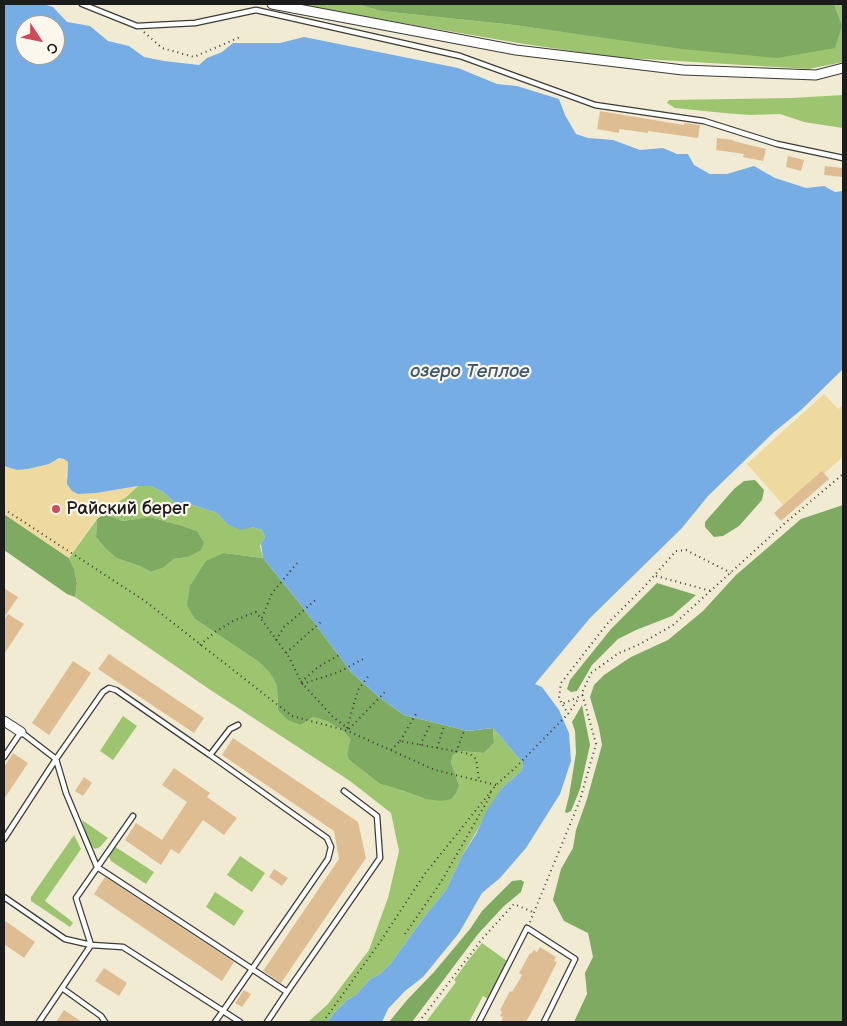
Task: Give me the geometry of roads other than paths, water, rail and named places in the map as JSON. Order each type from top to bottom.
[{"type":"street","points":[[272,4],[516,50],[683,70],[816,75],[843,68]]},
{"type":"street","points":[[4,721],[21,732]]},
{"type":"lane","points":[[82,4],[137,26],[195,23],[256,10],[460,56],[595,105],[704,121],[777,144],[843,158]]},
{"type":"lane","points":[[4,839],[56,759],[103,692],[110,688],[116,690],[327,838],[331,847],[328,859],[216,1022]]},
{"type":"lane","points":[[210,755],[230,729],[238,725]]},
{"type":"lane","points":[[4,757],[21,732],[56,759],[66,793],[97,867],[286,992]]},
{"type":"lane","points":[[267,1022],[380,858],[377,816],[344,791]]},
{"type":"lane","points":[[91,945],[76,898],[133,816]]},
{"type":"lane","points":[[4,897],[65,939],[91,945],[123,947],[240,1022]]},
{"type":"lane","points":[[479,1022],[527,928],[575,959],[544,1022]]},
{"type":"lane","points":[[39,1022],[91,945]]},
{"type":"lane","points":[[62,988],[101,1016],[105,1022]]},
{"type":"water","name":"озеро Теплое","points":[[4,4],[43,4],[53,7],[60,15],[15,15],[15,65],[65,65],[65,20],[67,22],[90,26],[108,41],[129,46],[144,57],[199,65],[207,58],[222,52],[233,43],[280,43],[304,37],[458,68],[497,84],[517,86],[559,99],[565,115],[576,134],[588,138],[613,140],[640,150],[663,148],[677,154],[688,154],[694,165],[710,174],[727,174],[754,166],[775,178],[806,188],[824,186],[835,192],[843,191],[843,369],[708,496],[682,528],[590,618],[535,684],[542,687],[559,710],[569,733],[571,761],[560,794],[526,848],[500,878],[482,893],[459,933],[423,977],[405,991],[388,1009],[382,1022],[327,1022],[347,1000],[356,995],[370,979],[380,974],[391,963],[446,890],[487,810],[502,788],[522,770],[523,763],[493,728],[468,731],[404,715],[379,697],[351,672],[263,558],[261,544],[265,537],[262,530],[252,527],[241,530],[227,524],[217,513],[187,503],[175,503],[163,492],[151,486],[78,494],[72,491],[67,484],[68,462],[64,459],[59,458],[49,464],[17,470],[4,466]]},
{"type":"place","name":"Райский берег","points":[[56,509]]}]
